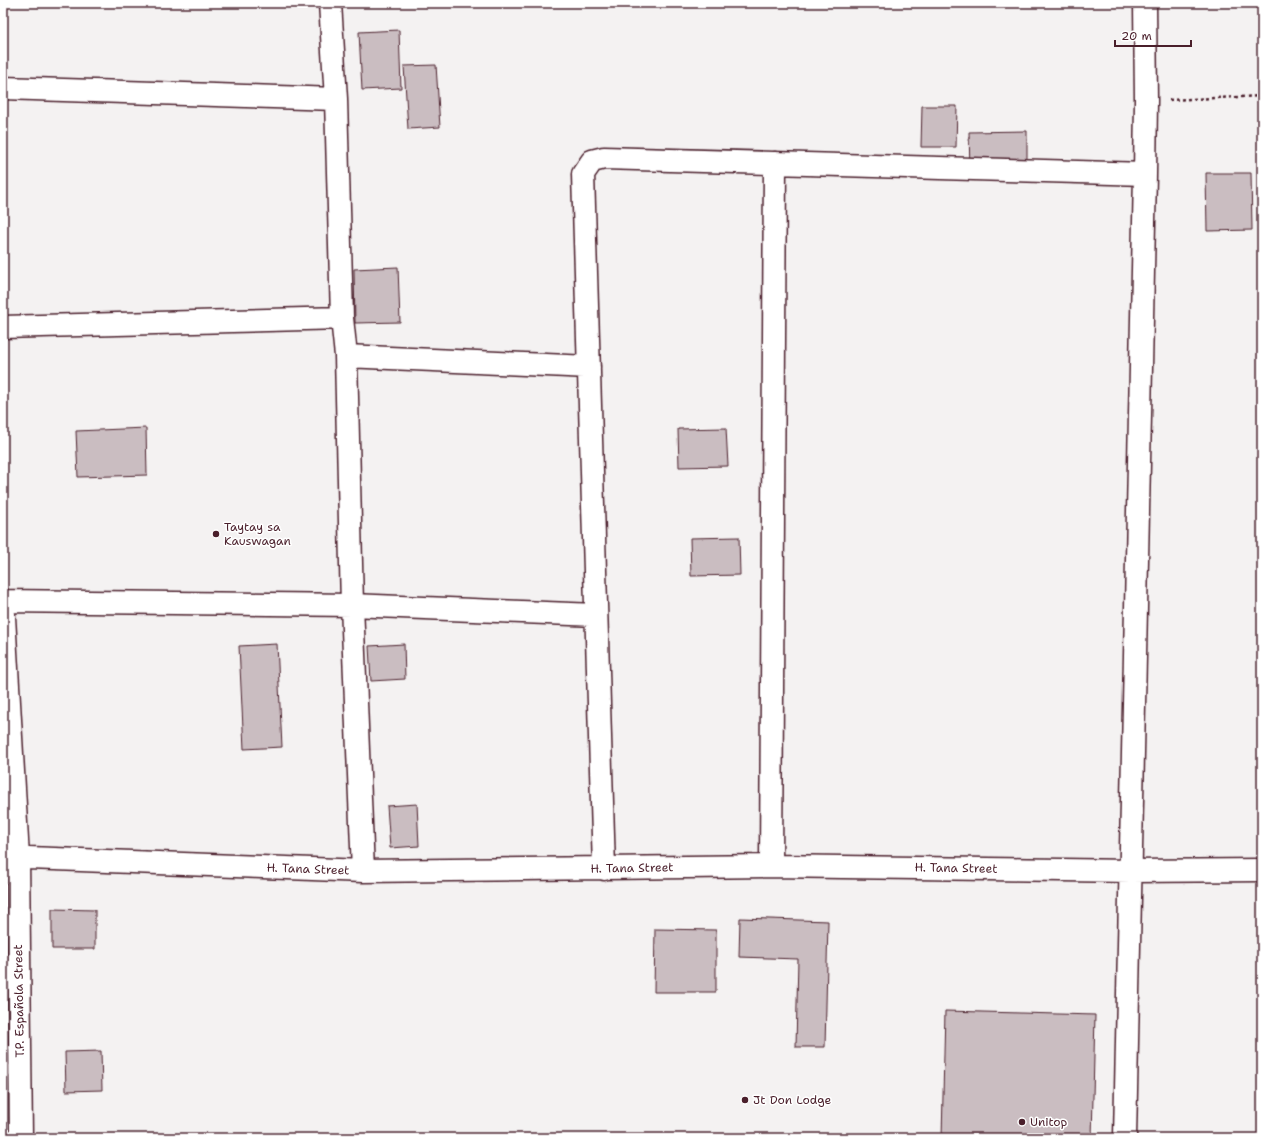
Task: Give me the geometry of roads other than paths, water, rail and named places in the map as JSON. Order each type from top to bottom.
[{"type":"street","points":[[330,3],[336,99],[342,318],[346,356],[352,605],[363,871]]},
{"type":"street","points":[[1125,1138],[1145,174],[1145,3]]},
{"type":"street","points":[[3,88],[336,99]]},
{"type":"street","points":[[604,869],[584,174],[592,161],[604,158],[1145,174]]},
{"type":"street","points":[[772,866],[775,163]]},
{"type":"street","points":[[3,327],[342,318]]},
{"type":"street","points":[[346,356],[589,368]]},
{"type":"street","points":[[3,600],[352,605],[596,615]]},
{"type":"street","name":"T.P. Española Street","points":[[3,600],[10,857],[21,1138]]},
{"type":"street","name":"H. Tana Street","points":[[10,857],[363,871],[772,866],[1131,871],[1262,870]]},
{"type":"place","name":"Taytay sa Kauswagan","points":[[216,534]]},
{"type":"place","name":"Jt Don Lodge","points":[[745,1100]]},
{"type":"place","name":"Unitop","points":[[1022,1122]]}]
